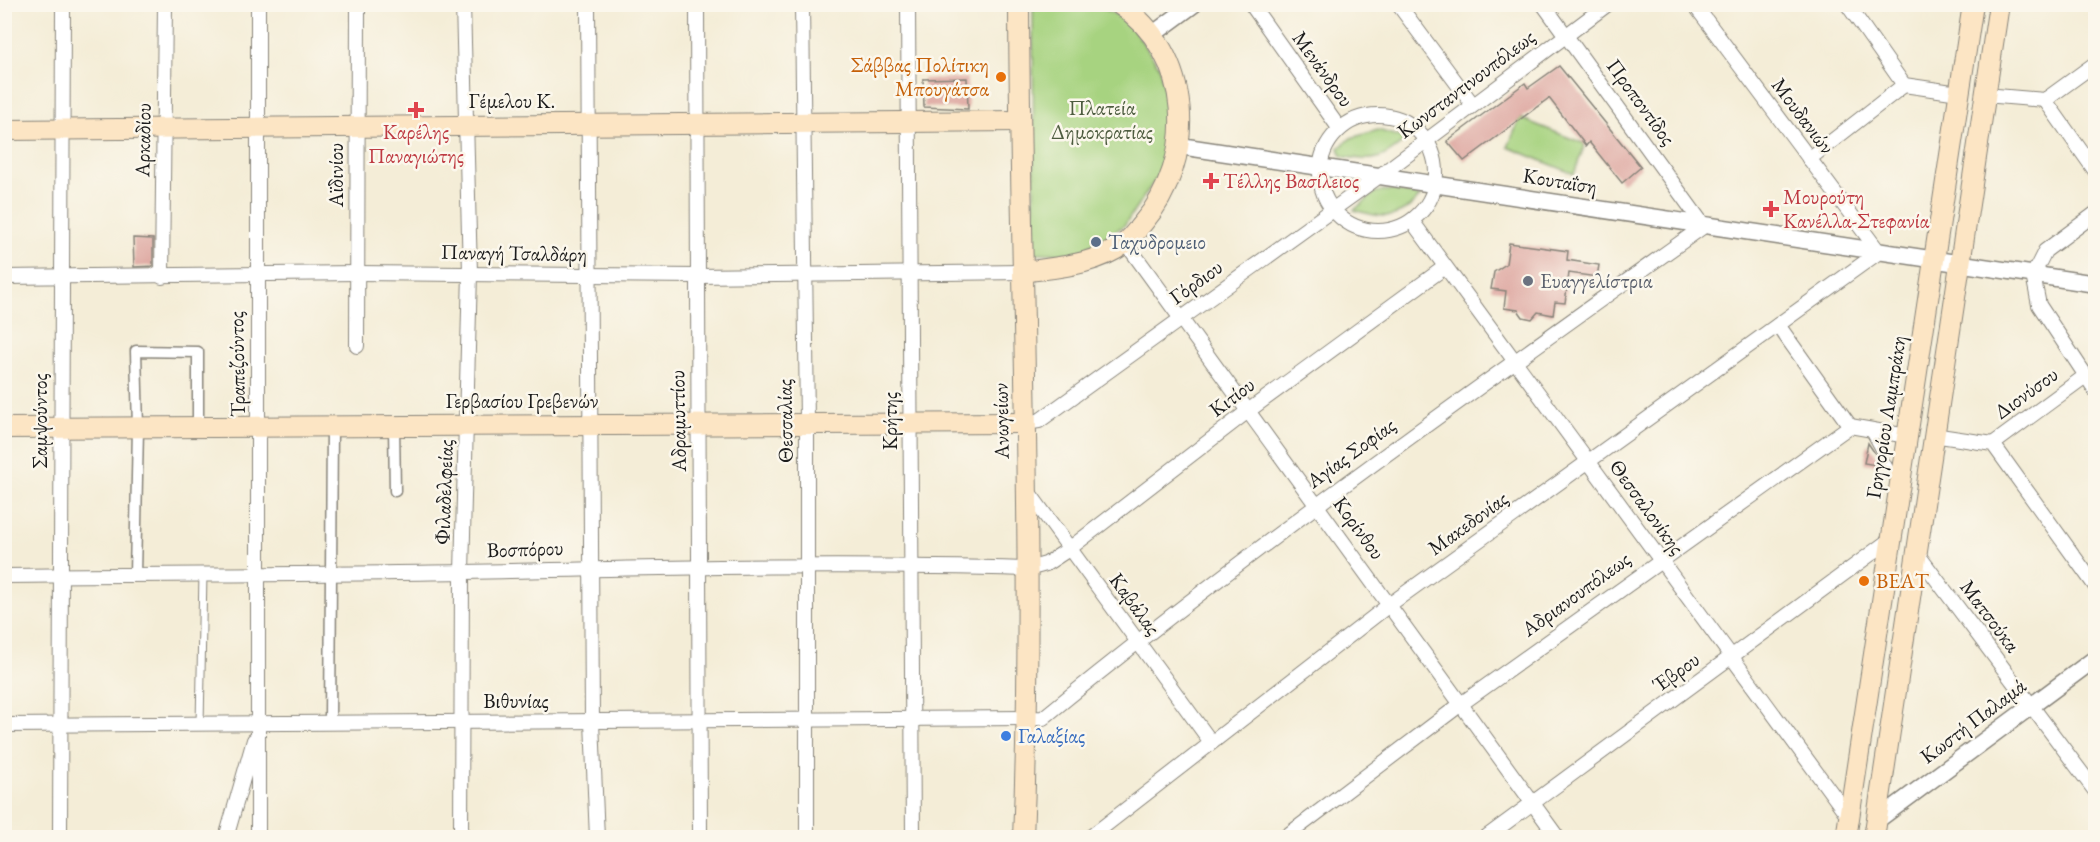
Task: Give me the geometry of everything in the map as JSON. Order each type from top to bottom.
[{"type":"main road","name":"Ανωγείων","points":[[1019,4],[1019,121],[1032,422],[1026,490],[1037,566],[1023,837]]},
{"type":"main road","points":[[1024,272],[1103,257],[1126,243],[1163,197],[1180,146],[1179,92],[1169,64],[1152,35],[1119,4]]},
{"type":"main road","name":"Γρηγορίου Λαμπράκη","points":[[1846,837],[1973,4]]},
{"type":"main road","points":[[1875,829],[1999,4]]},
{"type":"main road","name":"Γέμελου Κ.","points":[[4,130],[1019,121]]},
{"type":"main road","name":"Γερβασίου Γρεβενών","points":[[4,428],[1032,422]]},
{"type":"street","name":"Σαμψούντος","points":[[60,837],[60,279],[63,4]]},
{"type":"street","name":"Αρκαδίου","points":[[162,277],[165,4]]},
{"type":"street","name":"Τραπεζούντος","points":[[258,4],[257,276],[260,427],[258,837]]},
{"type":"street","name":"Αϊδινίου","points":[[357,346],[358,4]]},
{"type":"street","name":"Φιλαδελφείας","points":[[461,837],[464,723],[462,572],[468,426],[470,273],[463,4]]},
{"type":"street","points":[[588,4],[592,722],[597,837]]},
{"type":"street","name":"Αδραμυττίου","points":[[697,4],[701,566],[700,837]]},
{"type":"street","name":"Θεσσαλίας","points":[[802,4],[807,424],[807,837]]},
{"type":"street","name":"Κρήτης","points":[[908,4],[913,837]]},
{"type":"street","points":[[1152,35],[1194,4]]},
{"type":"street","name":"Μενάνδρου","points":[[1251,4],[1340,128]]},
{"type":"street","points":[[1398,4],[1473,105]]},
{"type":"street","name":"Προποντίδος","points":[[1543,4],[1704,226]]},
{"type":"street","name":"Κωνσταντινουπόλεως","points":[[1378,177],[1608,4]]},
{"type":"street","name":"Μουδανιών","points":[[1694,4],[1879,252]]},
{"type":"street","points":[[1847,4],[1904,85]]},
{"type":"street","points":[[1985,95],[2045,100],[2096,63]]},
{"type":"street","points":[[1809,159],[1904,85],[1959,93]]},
{"type":"street","points":[[2045,100],[2096,172]]},
{"type":"street","points":[[1387,114],[1413,125],[1428,139],[1435,159],[1436,185],[1427,205],[1412,221],[1388,231],[1363,230],[1343,220],[1332,210],[1321,188],[1319,168],[1325,146],[1340,128],[1367,115],[1387,114]]},
{"type":"street","name":"Κουταΐση","points":[[1180,146],[1960,264]]},
{"type":"street","name":"Γόρδιου","points":[[1032,422],[1181,319],[1378,177]]},
{"type":"street","points":[[2096,213],[2045,251],[2033,275],[2039,306],[2096,392]]},
{"type":"street","name":"Θεσσαλονίκης","points":[[1412,221],[1849,817]]},
{"type":"street","name":"Αγίας Σοφίας","points":[[1028,720],[1043,718],[1136,642],[1316,504],[1704,226]]},
{"type":"street","name":"Κορίνθου","points":[[1126,243],[1558,837]]},
{"type":"street","name":"Μακεδονίας","points":[[1089,837],[1389,605],[1879,252]]},
{"type":"street","points":[[1960,264],[2096,284]]},
{"type":"street","name":"Κιτίου","points":[[1037,566],[1069,549],[1248,411],[1445,267]]},
{"type":"street","name":"Παναγή Τσαλδάρη","points":[[4,278],[357,273],[698,276],[1024,272]]},
{"type":"street","points":[[1778,325],[1850,426],[1907,436]]},
{"type":"street","points":[[135,574],[138,428],[136,351],[198,352],[198,427]]},
{"type":"street","name":"Διονύσου","points":[[1994,444],[2084,377]]},
{"type":"street","points":[[394,426],[395,491]]},
{"type":"street","name":"Αδριανουπόλεως","points":[[1284,837],[1461,704],[1850,426]]},
{"type":"street","points":[[330,723],[332,427]]},
{"type":"street","points":[[1933,435],[1994,444],[2096,587]]},
{"type":"street","name":"Καβάλας","points":[[1026,490],[1211,742]]},
{"type":"street","name":"Έβρου","points":[[1485,837],[1891,539]]},
{"type":"street","name":"Ματσούκα","points":[[1916,552],[2096,792]]},
{"type":"street","name":"Βοσπόρου","points":[[4,576],[462,572],[592,567],[1037,566]]},
{"type":"street","name":"Κωστή Παλαμά","points":[[1875,829],[2031,706],[2096,658]]},
{"type":"street","name":"Βιθυνίας","points":[[4,725],[1028,720]]},
{"type":"street","name":"Τραπεζούντος","points":[[226,837],[259,724]]},
{"type":"lane","points":[[1868,429],[1900,485]]},
{"type":"lane","points":[[200,724],[203,574]]},
{"type":"green space","name":"Πλατεία Δημοκρατίας","points":[[1033,5],[1097,5],[1127,20],[1159,66],[1172,124],[1158,176],[1124,226],[1077,254],[1034,253]]},
{"type":"green space","points":[[1520,118],[1585,144],[1574,174],[1508,147]]},
{"type":"green space","points":[[1378,130],[1407,139],[1391,152],[1378,158],[1363,159],[1342,156],[1339,148],[1351,138]]},
{"type":"green space","points":[[1391,190],[1420,196],[1405,210],[1390,216],[1354,210],[1376,192]]},
{"type":"building","points":[[1559,66],[1641,167],[1622,183],[1589,142],[1586,146],[1549,98],[1464,161],[1447,141],[1525,83],[1528,88]]},
{"type":"building","points":[[967,78],[968,109],[924,107],[923,79]]},
{"type":"building","points":[[133,238],[153,239],[153,266],[134,267]]},
{"type":"building","name":"Ευαγγελίστρια","points":[[1509,243],[1568,251],[1567,260],[1599,265],[1597,277],[1569,273],[1565,303],[1555,302],[1553,315],[1538,312],[1532,319],[1523,317],[1518,310],[1504,308],[1506,291],[1491,289],[1494,272],[1506,264]]},
{"type":"building","points":[[1868,443],[1878,458],[1876,465],[1864,463]]},
{"type":"place","name":"Σάββας Πολίτικη Μπουγάτσα","points":[[1001,77]]},
{"type":"place","name":"Καρέλης Παναγιώτης","points":[[416,110]]},
{"type":"place","name":"Τέλλης Βασίλειος","points":[[1211,181]]},
{"type":"place","name":"Μουρούτη Κανέλλα-Στεφανία","points":[[1771,209]]},
{"type":"place","name":"Ταχυδρομειο","points":[[1096,242]]},
{"type":"place","name":"Ευαγγελίστρια","points":[[1528,281]]},
{"type":"place","name":"ΒΕΑΤ","points":[[1864,581]]},
{"type":"place","name":"Γαλαξίας","points":[[1006,736]]}]
